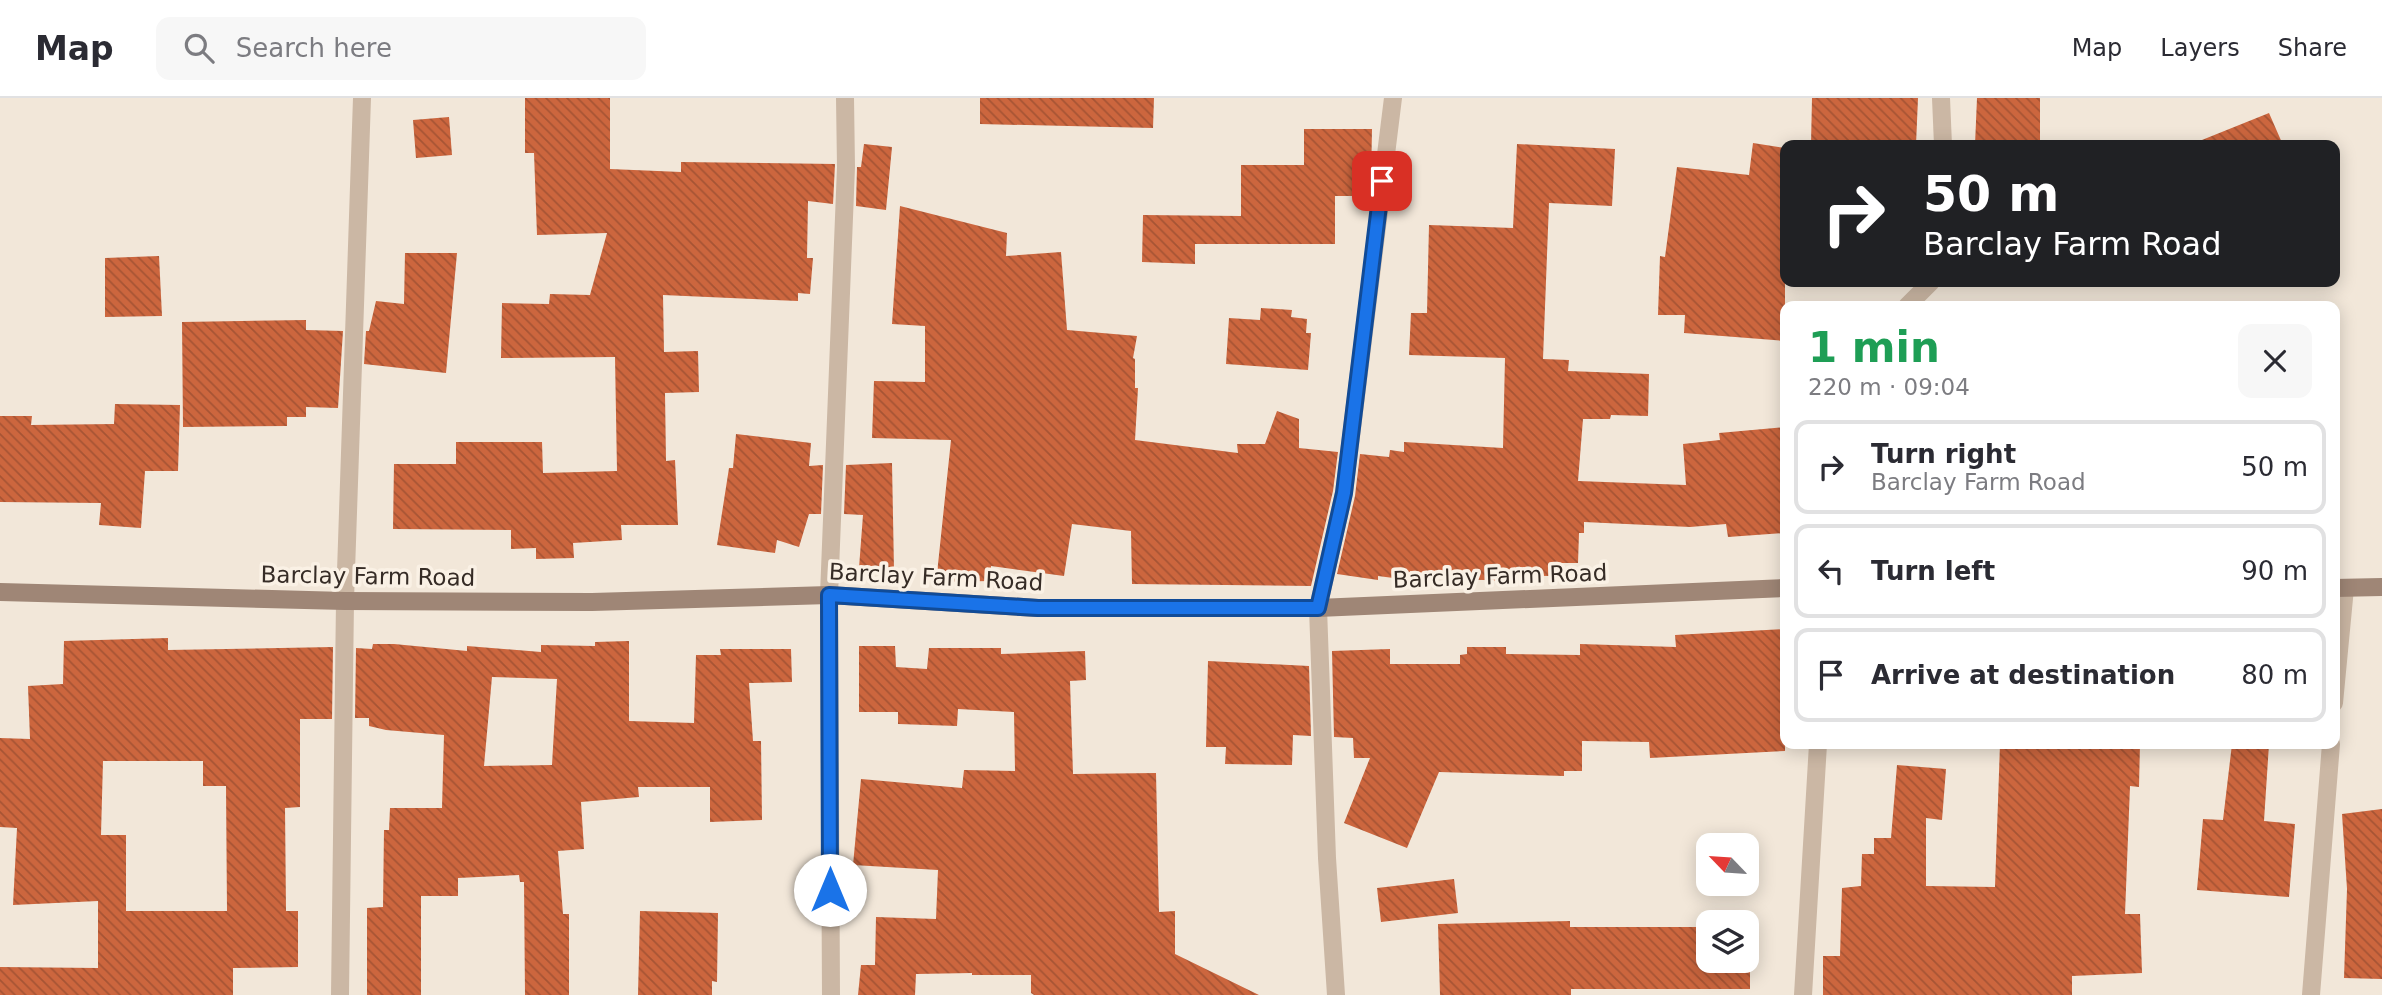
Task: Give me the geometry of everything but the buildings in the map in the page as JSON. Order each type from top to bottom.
[{"type":"street","points":[[340,995],[345,601],[362,98]]},
{"type":"street","points":[[831,995],[829,595],[846,167],[845,98]]},
{"type":"street","points":[[1336,995],[1326,858],[1318,608],[1344,493],[1392,98]]},
{"type":"street","points":[[1941,98],[1943,140]]},
{"type":"street","points":[[1912,301],[1926,287]]},
{"type":"street","points":[[2340,588],[2382,587]]},
{"type":"street","name":"Barclay Farm Road","points":[[0,593],[345,601],[592,602],[829,595],[1038,608],[1318,608],[1780,588]]},
{"type":"street","points":[[1803,995],[1818,749]]},
{"type":"street","points":[[2311,995],[2331,749]]},
{"type":"route","points":[[830,890],[829,595],[1038,608],[1318,608],[1344,493],[1382,181]]}]
